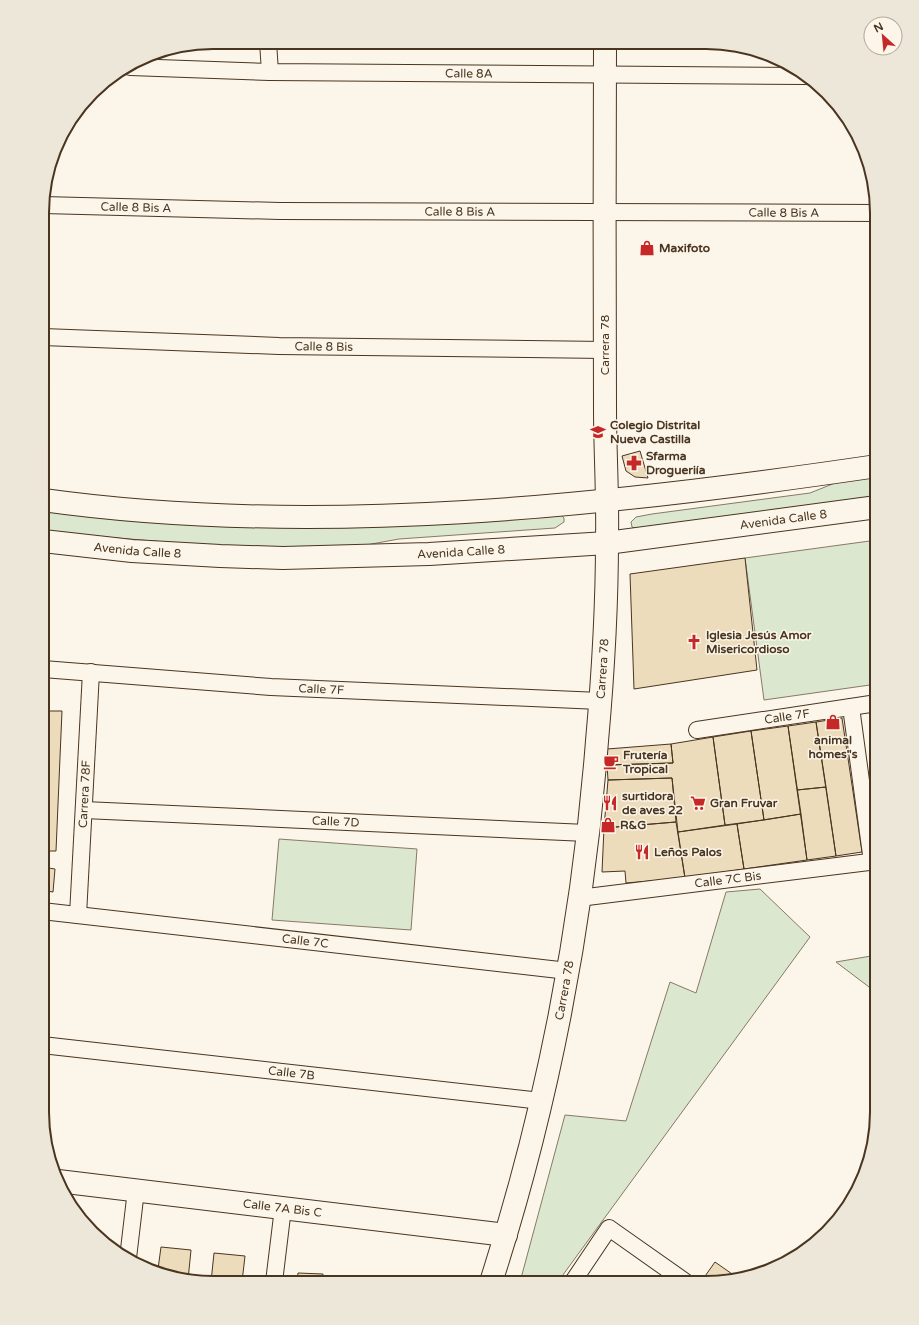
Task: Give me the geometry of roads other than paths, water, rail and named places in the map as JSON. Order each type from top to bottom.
[{"type":"street","points":[[268,49],[270,72]]},
{"type":"street","name":"Carrera 78","points":[[493,1276],[506,1235],[541,1101],[568,971],[587,833],[600,701],[607,543],[605,350],[606,49]]},
{"type":"street","name":"Calle 8A","points":[[138,67],[270,72],[795,76]]},
{"type":"street","name":"Calle 8 Bis A","points":[[49,205],[280,211],[870,213]]},
{"type":"street","name":"Calle 8 Bis","points":[[49,337],[279,346],[605,350]]},
{"type":"street","points":[[49,501],[153,511],[340,516],[500,509],[607,500],[870,467]]},
{"type":"street","name":"Avenida Calle 8","points":[[49,542],[153,552],[283,558],[429,554],[607,543],[870,508]]},
{"type":"street","name":"Calle 7F","points":[[49,668],[271,687],[600,701]]},
{"type":"street","name":"Carrera 78F","points":[[78,915],[91,672]]},
{"type":"street","name":"Calle 7F","points":[[697,730],[870,704]]},
{"type":"street","points":[[851,707],[870,834]]},
{"type":"street","name":"Calle 7D","points":[[84,810],[587,833]]},
{"type":"street","name":"Calle 7C Bis","points":[[579,898],[870,862]]},
{"type":"street","name":"Calle 7C","points":[[49,912],[568,971]]},
{"type":"street","name":"Calle 7B","points":[[49,1046],[541,1101]]},
{"type":"street","name":"Calle 7A Bis C","points":[[65,1182],[506,1235]]},
{"type":"street","points":[[129,1252],[136,1190]]},
{"type":"street","points":[[275,1276],[283,1208]]},
{"type":"street","points":[[577,1276],[609,1228],[677,1276]]},
{"type":"place","name":"Maxifoto","points":[[647,248]]},
{"type":"place","name":"Colegio Distrital Nueva Castilla","points":[[598,432]]},
{"type":"place","name":"Sfarma Drogueriía","points":[[634,463]]},
{"type":"place","name":"Iglesia Jesús Amor Misericordioso","points":[[694,642]]},
{"type":"place","name":"animal homes\"s","points":[[833,722]]},
{"type":"place","name":"Frutería Tropical","points":[[611,762]]},
{"type":"place","name":"surtidora de aves 22","points":[[610,803]]},
{"type":"place","name":"Gran Fruvar","points":[[698,803]]},
{"type":"place","name":"R&G","points":[[608,825]]},
{"type":"place","name":"Leños Palos","points":[[642,852]]}]
